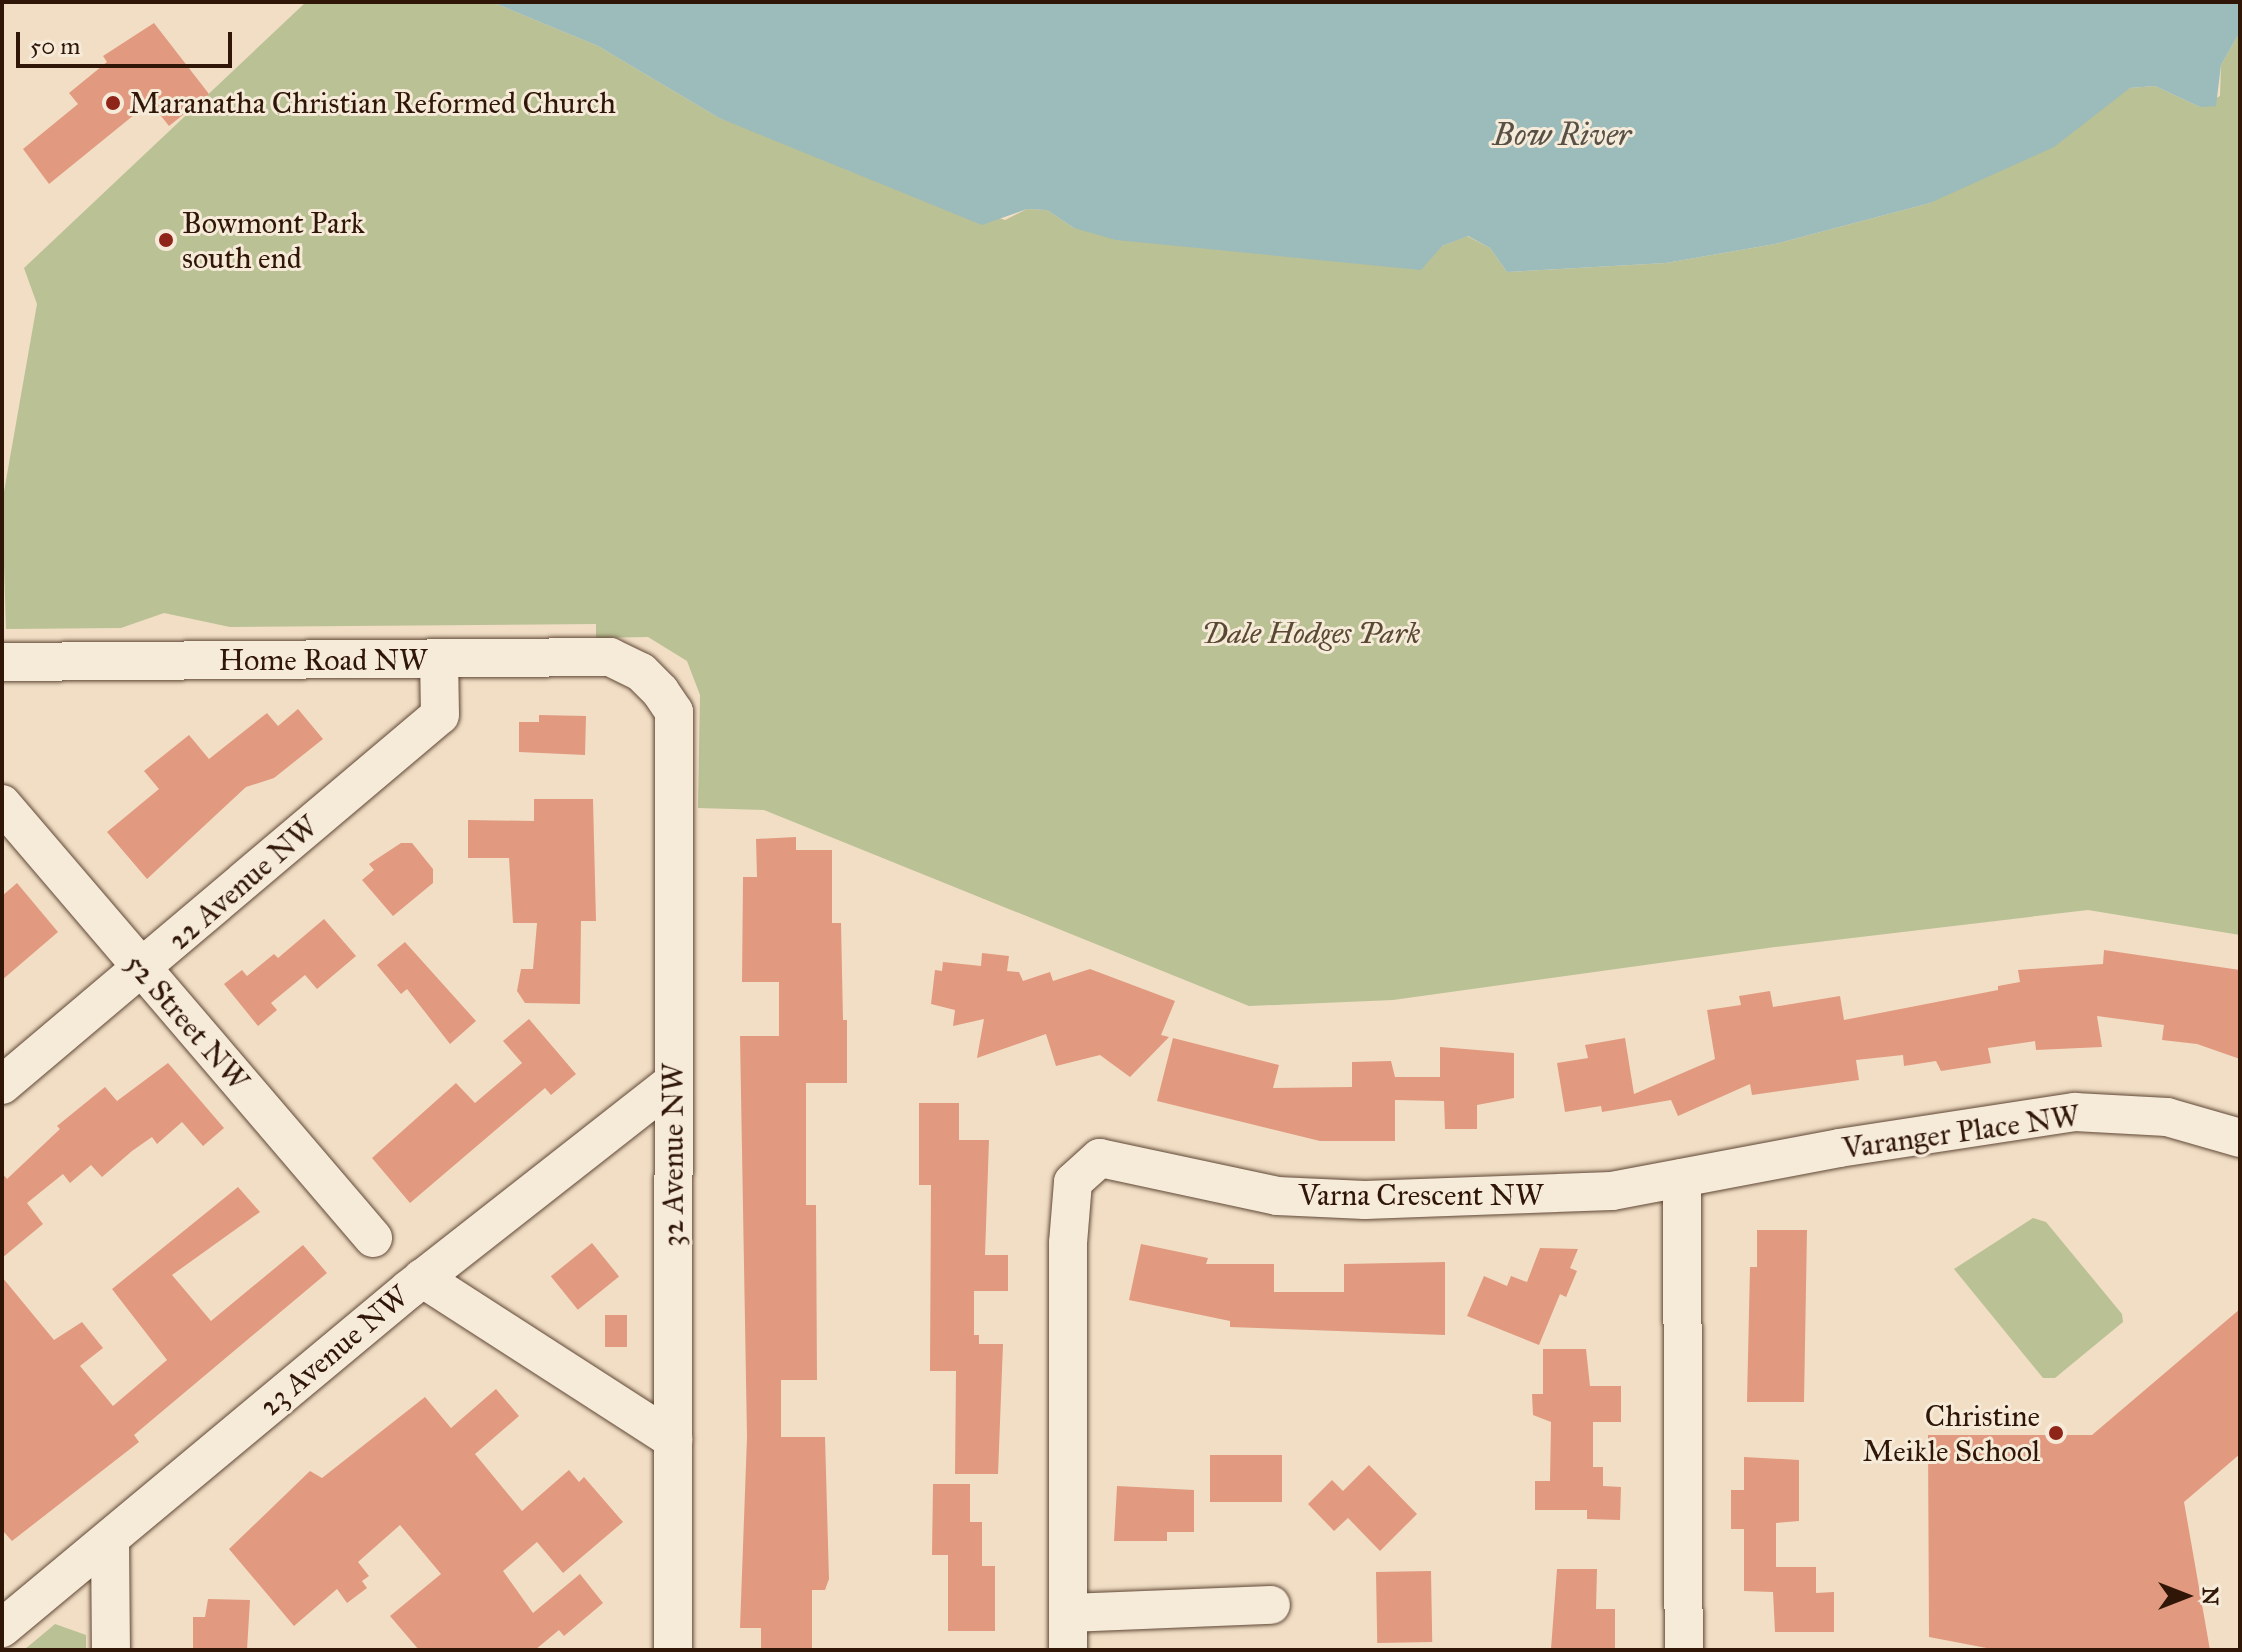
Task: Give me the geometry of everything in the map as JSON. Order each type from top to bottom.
[{"type":"street","name":"Home Road NW","points":[[2,662],[610,657],[641,672]]},
{"type":"street","name":"22 Avenue NW","points":[[2,1085],[440,715],[439,659]]},
{"type":"street","name":"32 Avenue NW","points":[[641,672],[674,712],[673,1650]]},
{"type":"street","name":"52 Street NW","points":[[4,807],[373,1238]]},
{"type":"street","name":"23 Avenue NW","points":[[2,1628],[422,1278],[672,1083]]},
{"type":"street","name":"Varanger Place NW","points":[[1682,1178],[1950,1129],[2075,1112],[2167,1117],[2240,1138]]},
{"type":"street","name":"Varna Crescent NW","points":[[1068,1650],[1068,1243],[1073,1182],[1100,1158],[1277,1196],[1365,1200],[1612,1191],[1682,1178]]},
{"type":"street","points":[[1682,1178],[1684,1650]]},
{"type":"street","points":[[422,1278],[673,1440]]},
{"type":"street","points":[[110,1540],[111,1650]]},
{"type":"street","points":[[1069,1613],[1271,1605]]},
{"type":"green space","name":"Dale Hodges Park","points":[[306,2],[492,2],[598,46],[719,118],[1005,220],[1027,209],[1047,210],[1074,228],[1442,246],[1467,236],[1490,248],[1507,272],[1666,263],[1775,244],[1930,203],[2130,88],[2155,86],[2200,107],[2220,96],[2221,65],[2240,32],[2240,935],[2088,910],[1775,947],[1393,1000],[1249,1006],[764,810],[698,808],[700,695],[687,661],[648,637],[596,638],[596,624],[230,627],[164,613],[121,628],[6,629],[2,503],[37,304],[24,268]]},
{"type":"green space","points":[[2033,1218],[2046,1222],[2122,1314],[2123,1322],[2055,1378],[2043,1378],[1954,1269]]},
{"type":"green space","points":[[55,1624],[86,1635],[86,1650],[24,1650]]},
{"type":"water","name":"Bow River","points":[[492,2],[2240,2],[2240,32],[2221,65],[2216,106],[2200,107],[2155,86],[2130,88],[2054,147],[1930,203],[1775,244],[1666,263],[1507,272],[1490,248],[1468,236],[1442,246],[1421,270],[1116,240],[1074,228],[1047,210],[1027,209],[982,225],[719,118],[598,46]]},
{"type":"building","name":"Maranatha Christian Reformed Church","points":[[154,23],[209,94],[169,126],[150,102],[49,184],[23,149],[78,104],[69,93],[107,62],[103,56]]},
{"type":"building","points":[[298,709],[323,739],[274,778],[246,787],[147,879],[107,832],[159,789],[144,771],[189,735],[209,759],[267,713],[278,726]]},
{"type":"building","points":[[539,715],[586,716],[585,755],[519,752],[519,722],[539,722]]},
{"type":"building","points":[[534,799],[593,799],[596,921],[581,921],[580,1004],[525,1003],[517,991],[521,969],[533,969],[537,923],[513,923],[509,858],[468,858],[468,820],[534,821]]},
{"type":"building","points":[[796,837],[796,850],[832,850],[832,923],[841,923],[843,1020],[847,1020],[847,1083],[806,1083],[806,1205],[816,1205],[817,1380],[781,1380],[781,1437],[825,1437],[829,1579],[825,1590],[812,1590],[812,1650],[761,1650],[761,1628],[740,1628],[747,1437],[740,1036],[779,1036],[779,982],[742,982],[743,877],[757,877],[756,839]]},
{"type":"building","points":[[401,843],[412,843],[433,869],[433,883],[393,916],[362,880],[374,870],[369,864]]},
{"type":"building","points":[[17,883],[58,932],[2,980],[2,896]]},
{"type":"building","points":[[324,919],[356,956],[317,989],[305,975],[271,1003],[277,1010],[258,1026],[224,984],[242,970],[247,976],[274,954],[278,958]]},
{"type":"building","points":[[405,942],[476,1021],[450,1044],[407,989],[401,994],[377,965]]},
{"type":"building","points":[[2104,950],[2240,970],[2240,1059],[2197,1044],[2162,1040],[2164,1025],[2097,1016],[2102,1047],[2036,1050],[2035,1041],[1988,1048],[1991,1063],[1941,1071],[1936,1061],[1904,1066],[1903,1055],[1856,1060],[1859,1080],[1752,1095],[1750,1084],[1678,1116],[1671,1100],[1602,1112],[1601,1106],[1565,1112],[1557,1063],[1588,1058],[1585,1045],[1625,1038],[1634,1094],[1715,1059],[1707,1010],[1741,1005],[1739,996],[1770,991],[1773,1007],[1840,996],[1844,1020],[1998,990],[1998,986],[2020,982],[2018,970],[2103,964]]},
{"type":"building","points":[[982,953],[1009,956],[1007,971],[1019,972],[1023,981],[1050,972],[1053,981],[1090,969],[1175,1001],[1161,1035],[1169,1037],[1130,1077],[1100,1055],[1056,1066],[1046,1034],[977,1058],[984,1019],[953,1026],[955,1010],[931,1004],[935,970],[942,971],[943,962],[981,966]]},
{"type":"building","points":[[529,1019],[576,1074],[551,1095],[545,1088],[410,1203],[372,1158],[456,1083],[475,1103],[522,1063],[503,1041]]},
{"type":"building","points":[[1173,1038],[1279,1065],[1273,1088],[1352,1087],[1352,1062],[1391,1061],[1395,1077],[1440,1077],[1440,1047],[1514,1053],[1514,1098],[1477,1105],[1477,1129],[1445,1129],[1444,1101],[1395,1100],[1395,1141],[1320,1141],[1157,1101]]},
{"type":"building","points":[[168,1063],[224,1128],[203,1146],[182,1122],[157,1144],[152,1137],[102,1177],[91,1165],[70,1183],[63,1174],[27,1203],[43,1224],[2,1258],[2,1173],[7,1179],[60,1129],[57,1126],[105,1087],[117,1101]]},
{"type":"building","points":[[919,1103],[959,1103],[959,1140],[989,1140],[985,1255],[1008,1255],[1008,1291],[974,1291],[974,1335],[979,1335],[979,1344],[1003,1344],[998,1474],[955,1474],[956,1371],[930,1371],[931,1185],[919,1185]]},
{"type":"building","points":[[238,1187],[260,1212],[172,1275],[211,1321],[303,1245],[327,1273],[134,1435],[139,1442],[12,1541],[2,1530],[2,1277],[54,1340],[82,1322],[103,1348],[80,1366],[113,1406],[167,1360],[112,1289]]},
{"type":"building","points":[[1757,1230],[1807,1230],[1804,1402],[1747,1402],[1750,1267],[1757,1267]]},
{"type":"building","points":[[592,1243],[619,1276],[578,1310],[551,1276]]},
{"type":"building","points":[[1141,1244],[1208,1258],[1206,1264],[1274,1264],[1274,1292],[1344,1292],[1344,1264],[1445,1262],[1445,1335],[1230,1327],[1230,1321],[1129,1300]]},
{"type":"building","points":[[1540,1248],[1578,1249],[1570,1268],[1577,1271],[1566,1297],[1560,1294],[1539,1345],[1467,1316],[1484,1276],[1507,1286],[1511,1276],[1527,1282]]},
{"type":"building","points":[[2240,1309],[2240,1454],[2184,1502],[2210,1650],[1997,1650],[1929,1637],[1928,1435],[2092,1435]]},
{"type":"building","points":[[605,1315],[627,1315],[627,1347],[605,1347]]},
{"type":"building","points":[[1543,1349],[1586,1349],[1590,1386],[1621,1386],[1621,1422],[1593,1422],[1593,1467],[1603,1467],[1603,1486],[1621,1487],[1620,1520],[1587,1519],[1587,1510],[1535,1510],[1535,1481],[1550,1481],[1551,1422],[1533,1415],[1532,1394],[1543,1394]]},
{"type":"building","points":[[496,1389],[519,1416],[475,1454],[522,1511],[569,1470],[579,1482],[584,1477],[623,1522],[563,1573],[537,1542],[503,1571],[533,1613],[580,1574],[603,1603],[564,1636],[559,1630],[535,1650],[419,1650],[390,1616],[441,1574],[400,1525],[358,1562],[369,1576],[362,1581],[367,1588],[347,1603],[337,1589],[294,1626],[229,1549],[310,1471],[322,1478],[425,1397],[451,1428]]},
{"type":"building","points":[[1210,1455],[1282,1455],[1282,1502],[1210,1502]]},
{"type":"building","points":[[1744,1457],[1799,1460],[1799,1521],[1776,1523],[1776,1567],[1816,1567],[1816,1593],[1834,1592],[1834,1632],[1775,1632],[1773,1592],[1744,1591],[1744,1529],[1731,1529],[1731,1490],[1744,1490]]},
{"type":"building","points":[[1369,1465],[1417,1514],[1380,1551],[1348,1518],[1334,1531],[1308,1504],[1332,1480],[1343,1491]]},
{"type":"building","points":[[933,1484],[970,1484],[970,1522],[982,1522],[982,1566],[995,1566],[995,1631],[948,1631],[948,1555],[932,1555]]},
{"type":"building","points":[[1117,1486],[1194,1490],[1194,1532],[1167,1532],[1167,1541],[1114,1541]]},
{"type":"building","points":[[1557,1569],[1597,1569],[1596,1609],[1615,1609],[1615,1649],[1551,1649]]},
{"type":"building","points":[[1431,1571],[1432,1642],[1377,1643],[1376,1572]]},
{"type":"building","points":[[208,1599],[250,1600],[247,1650],[193,1650],[193,1617],[205,1617]]},
{"type":"place","name":"Maranatha Christian Reformed Church","points":[[113,103]]},
{"type":"place","name":"Bowmont Park south end","points":[[166,240]]},
{"type":"place","name":"Christine Meikle School","points":[[2056,1433]]}]
